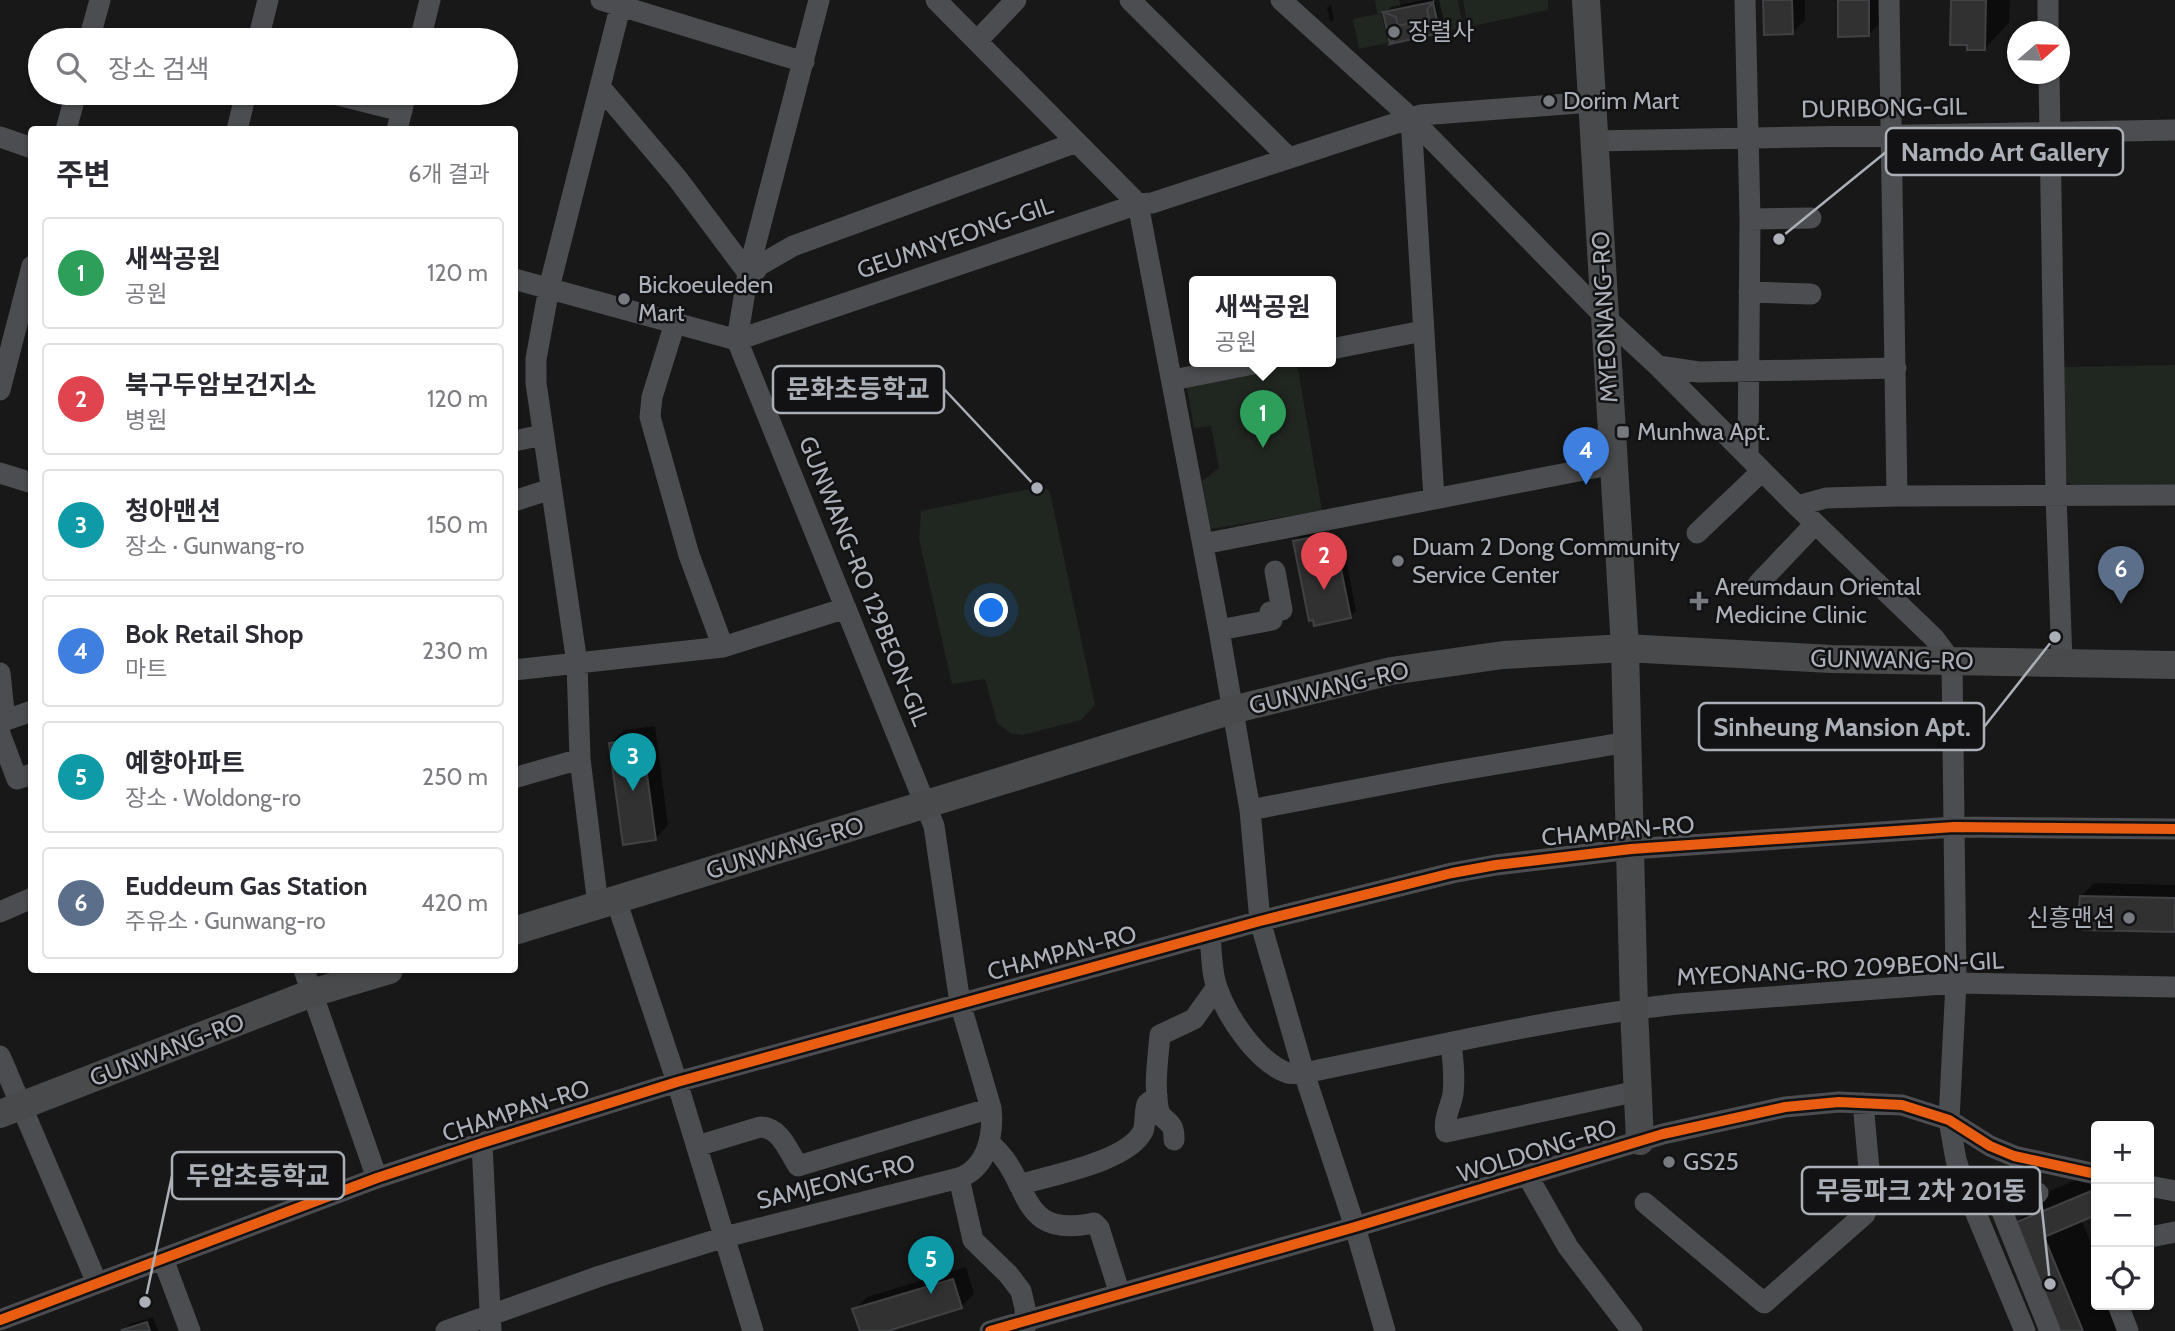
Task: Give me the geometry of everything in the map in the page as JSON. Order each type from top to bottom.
[{"type":"main road","name":"MYEONANG-RO","points":[[1586,0],[1625,648],[1640,1141]]},
{"type":"main road","name":"GUNWANG-RO","points":[[518,930],[1233,710],[1391,671],[1503,655],[1625,648],[1832,659],[2175,665]]},
{"type":"main road","name":"GUNWANG-RO","points":[[11,1110],[308,981],[367,973]]},
{"type":"street","points":[[92,28],[100,0]]},
{"type":"street","points":[[261,28],[268,0]]},
{"type":"street","points":[[423,28],[430,0]]},
{"type":"street","points":[[518,280],[737,340],[747,277],[819,0]]},
{"type":"street","points":[[936,0],[1138,204],[1233,710],[1250,810],[1260,921],[1304,1073],[1355,1227],[1385,1331]]},
{"type":"street","points":[[978,40],[1016,0]]},
{"type":"street","points":[[1130,0],[1289,158]]},
{"type":"street","points":[[1281,0],[1411,118],[1605,317],[1934,638],[1952,662],[1956,983],[1949,1120],[1965,1187],[2025,1331]]},
{"type":"street","points":[[1697,533],[1755,464],[1749,372],[1750,219],[1745,0]]},
{"type":"street","points":[[1889,0],[1897,496]]},
{"type":"street","points":[[2048,0],[2048,21]]},
{"type":"street","points":[[753,1331],[677,1082],[607,903],[580,759],[577,663],[543,435],[536,383],[536,359],[549,288],[601,88],[614,2],[804,62]]},
{"type":"street","points":[[2049,84],[2056,495],[2062,661]]},
{"type":"street","points":[[601,88],[677,178],[747,277]]},
{"type":"street","points":[[1411,118],[1433,113],[1592,103]]},
{"type":"street","points":[[67,126],[73,105]]},
{"type":"street","points":[[238,126],[243,105]]},
{"type":"street","points":[[378,105],[402,111]]},
{"type":"street","points":[[1411,118],[1434,499]]},
{"type":"street","name":"GEUMNYEONG-GIL","points":[[737,340],[1138,204],[1153,203],[1411,118]]},
{"type":"street","name":"DURIBONG-GIL","points":[[1594,141],[2175,130]]},
{"type":"street","points":[[0,137],[28,147]]},
{"type":"street","points":[[747,277],[760,265],[793,246],[1077,142]]},
{"type":"street","points":[[1750,219],[1811,218]]},
{"type":"street","points":[[0,390],[28,282]]},
{"type":"street","points":[[1749,292],[1811,294]]},
{"type":"street","points":[[676,323],[652,397],[650,418],[689,555],[723,647]]},
{"type":"street","points":[[1336,348],[1423,331]]},
{"type":"street","name":"GUNWANG-RO 129BEON-GIL","points":[[737,340],[934,826],[960,1003],[991,1108],[993,1123],[989,1143]]},
{"type":"street","points":[[1658,366],[1699,372],[1896,368]]},
{"type":"street","points":[[1173,380],[1238,367]]},
{"type":"street","points":[[518,440],[543,435]]},
{"type":"street","points":[[1203,544],[1614,464]]},
{"type":"street","points":[[0,473],[28,482]]},
{"type":"street","points":[[518,500],[551,489]]},
{"type":"street","points":[[1797,506],[1825,498],[2175,495]]},
{"type":"street","points":[[1758,584],[1815,524]]},
{"type":"street","points":[[1219,630],[1272,620],[1270,612],[1282,610],[1275,571]]},
{"type":"street","points":[[518,670],[723,647],[846,608]]},
{"type":"street","points":[[0,673],[2,725],[18,779],[28,775]]},
{"type":"street","points":[[2,725],[28,713]]},
{"type":"street","points":[[1250,810],[1438,774],[1628,742]]},
{"type":"street","points":[[518,777],[580,759]]},
{"type":"street","name":"CHAMPAN-RO","points":[[0,1320],[377,1178],[677,1082],[1260,921],[1452,873],[1631,849],[1954,827],[2175,829]]},
{"type":"street","points":[[0,912],[28,900]]},
{"type":"street","points":[[1210,936],[1216,988],[1238,1028],[1269,1062],[1289,1073],[1304,1073],[1634,1009]]},
{"type":"street","points":[[308,981],[377,1178]]},
{"type":"street","name":"MYEONANG-RO 209BEON-GIL","points":[[1634,1009],[1956,983],[2175,987]]},
{"type":"street","points":[[1174,1140],[1171,1123],[1161,1116],[1158,1110],[1160,1035],[1194,1019],[1216,988]]},
{"type":"street","points":[[1451,1043],[1454,1075],[1452,1097],[1444,1125],[1446,1132],[1638,1091]]},
{"type":"street","points":[[0,1056],[11,1110],[97,1283]]},
{"type":"street","points":[[1018,1185],[1094,1163],[1128,1147],[1144,1129],[1147,1104],[1157,1096]]},
{"type":"street","name":"WOLDONG-RO","points":[[989,1331],[1025,1326],[1120,1294],[1640,1141],[1757,1112],[1813,1103],[1902,1105],[1949,1120],[1990,1146],[2014,1156],[2091,1173]]},
{"type":"street","points":[[1645,1203],[1764,1303],[1865,1214],[1871,1191],[1863,1103]]},
{"type":"street","name":"SAMJEONG-RO","points":[[697,1146],[760,1126],[770,1127],[778,1133],[798,1166],[991,1108]]},
{"type":"street","points":[[482,1143],[491,1323]]},
{"type":"street","points":[[1025,1326],[1024,1299],[1017,1284],[973,1240],[959,1178],[977,1168],[989,1143],[1007,1161],[1037,1216],[1058,1226],[1094,1223],[1120,1294]]},
{"type":"street","points":[[1527,1175],[1568,1247],[1632,1331]]},
{"type":"street","name":"SAMJEONG-RO","points":[[446,1331],[491,1323],[600,1276],[725,1237],[959,1178]]},
{"type":"street","points":[[2154,1187],[2175,1191]]},
{"type":"street","points":[[2038,1194],[2001,1209],[2050,1331]]},
{"type":"street","points":[[2154,1236],[2175,1232]]},
{"type":"street","points":[[163,1259],[190,1331]]},
{"type":"street","points":[[2120,1310],[2128,1331]]},
{"type":"shaded area","points":[[1375,0],[1399,0],[1401,7],[1381,11],[1388,43],[1359,49],[1353,19],[1377,14]]},
{"type":"shaded area","points":[[1435,0],[1458,0],[1463,28],[1442,32]]},
{"type":"shaded area","points":[[1463,0],[1548,0],[1548,10],[1468,27]]},
{"type":"shaded area","points":[[2175,365],[2175,485],[2075,488],[2061,476],[2059,367]]},
{"type":"shaded area","points":[[1274,367],[1298,367],[1322,511],[1210,529],[1202,481],[1219,468],[1211,426],[1194,428],[1186,382]]},
{"type":"shaded area","points":[[1044,486],[1050,492],[1095,705],[1081,720],[1023,735],[1012,734],[997,723],[985,679],[952,684],[919,539],[921,511]]},
{"type":"building","points":[[1763,0],[1792,0],[1793,34],[1764,35]]},
{"type":"building","points":[[1838,0],[1869,0],[1869,36],[1838,37]]},
{"type":"building","points":[[1951,0],[1986,0],[1985,50],[1967,50],[1967,45],[1950,45]]},
{"type":"building","points":[[1433,2],[1440,33],[1390,44],[1383,12]]},
{"type":"building","points":[[1433,2],[1440,33],[1430,27],[1427,10]]},
{"type":"building","points":[[1433,2],[1427,10],[1429,18],[1398,26],[1396,17],[1383,12]]},
{"type":"building","points":[[1383,12],[1396,17],[1398,26],[1399,34],[1390,44]]},
{"type":"building","points":[[1429,18],[1430,27],[1440,33],[1390,44],[1399,34],[1398,26]]},
{"type":"building","points":[[1318,536],[1323,562],[1339,559],[1351,618],[1314,626],[1313,620],[1309,621],[1293,541]]},
{"type":"building","points":[[642,738],[656,840],[623,845],[609,743]]},
{"type":"building","name":"신흥맨션","points":[[2080,896],[2175,898],[2175,932],[2083,930],[2084,907],[2079,907]]},
{"type":"building","points":[[2091,1191],[2091,1217],[2044,1237],[2083,1331],[2056,1331],[2012,1224]]},
{"type":"building","points":[[953,1279],[962,1308],[888,1331],[860,1331],[852,1309]]},
{"type":"building","points":[[147,1322],[150,1331],[122,1330]]},
{"type":"cycle path","points":[[0,1320],[377,1178],[677,1082],[1260,921],[1452,873],[1631,849],[1954,827],[2175,829]]},
{"type":"cycle path","points":[[990,1331],[1355,1227],[1663,1134],[1785,1107],[1839,1102],[1902,1105],[1949,1120],[1990,1146],[2014,1156],[2091,1173]]},
{"type":"place","name":"장렬사","points":[[1394,32]]},
{"type":"place","name":"Dorim Mart","points":[[1549,101]]},
{"type":"place","name":"Namdo Art Gallery","points":[[1779,239]]},
{"type":"place","name":"Bickoeuleden Mart","points":[[624,299]]},
{"type":"place","name":"Munhwa Apt.","points":[[1623,432]]},
{"type":"place","name":"새싹공원","points":[[1263,448]]},
{"type":"place","name":"Bok Retail Shop","points":[[1586,485]]},
{"type":"place","name":"문화초등학교","points":[[1037,488]]},
{"type":"place","name":"Duam 2 Dong Community Service Center","points":[[1398,561]]},
{"type":"place","name":"북구두암보건지소","points":[[1324,590]]},
{"type":"place","name":"Areumdaun Oriental Medicine Clinic","points":[[1699,601]]},
{"type":"place","name":"Euddeum Gas Station","points":[[2121,604]]},
{"type":"place","name":"Sinheung Mansion Apt.","points":[[2055,637]]},
{"type":"place","name":"청아맨션","points":[[633,791]]},
{"type":"place","name":"신흥맨션","points":[[2129,918]]},
{"type":"place","name":"GS25","points":[[1669,1162]]},
{"type":"place","name":"무등파크 2차 201동","points":[[2050,1284]]},
{"type":"place","name":"예향아파트","points":[[931,1294]]},
{"type":"place","name":"두암초등학교","points":[[145,1302]]}]
